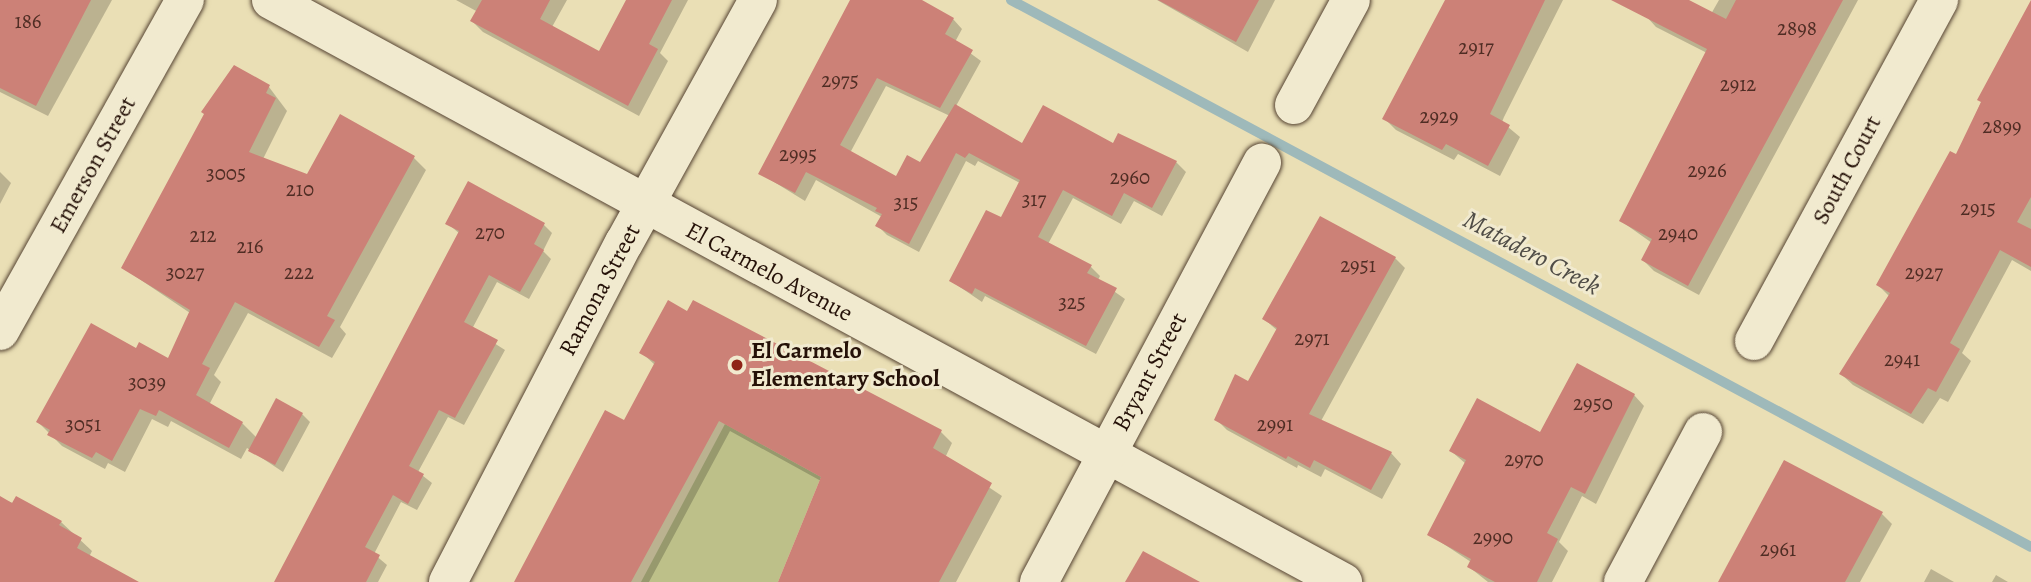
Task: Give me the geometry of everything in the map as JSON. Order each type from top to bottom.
[{"type":"street","name":"Emerson Street","points":[[0,331],[185,0]]},
{"type":"street","name":"El Carmelo Avenue","points":[[271,0],[644,206],[1343,582]]},
{"type":"street","name":"Ramona Street","points":[[448,582],[644,206],[758,0]]},
{"type":"street","points":[[1294,105],[1351,0]]},
{"type":"street","name":"South Court","points":[[1755,341],[1939,0]]},
{"type":"street","name":"Bryant Street","points":[[1039,582],[1262,163]]},
{"type":"street","points":[[1623,582],[1703,432]]},
{"type":"green space","points":[[725,424],[821,477],[778,582],[641,582]]},
{"type":"building","points":[[0,0],[91,0],[36,106],[0,88]]},
{"type":"building","points":[[482,0],[550,0],[540,19],[599,51],[626,0],[672,0],[649,44],[658,49],[628,106],[470,21]]},
{"type":"building","points":[[850,0],[922,0],[954,18],[945,34],[973,50],[940,108],[877,78],[840,145],[896,176],[907,155],[920,162],[955,104],[1022,143],[1043,105],[1113,143],[1118,133],[1177,161],[1152,208],[1124,193],[1112,216],[1063,190],[1038,237],[1092,265],[1087,273],[1117,288],[1086,346],[975,288],[972,294],[949,281],[986,210],[1001,217],[1020,180],[969,153],[965,158],[956,153],[909,244],[875,226],[882,214],[875,211],[877,208],[806,172],[795,193],[758,174]]},
{"type":"building","points":[[1158,0],[1259,0],[1236,42]]},
{"type":"building","points":[[1445,0],[1545,0],[1490,114],[1510,125],[1488,166],[1446,144],[1442,150],[1382,119]]},
{"type":"building","points":[[1611,0],[1689,0],[1726,19],[1736,0],[1843,0],[1688,286],[1641,260],[1652,239],[1619,221],[1707,49]]},
{"type":"building","points":[[2031,0],[2031,197],[2017,222],[2031,229],[2031,267],[2000,250],[1950,343],[1960,349],[1936,392],[1928,388],[1911,414],[1839,374],[1890,293],[1876,285],[1950,151],[1956,154],[1981,102],[1977,100]]},
{"type":"building","points":[[234,65],[270,85],[266,93],[276,98],[249,152],[307,174],[340,114],[415,156],[327,316],[335,320],[319,347],[235,302],[202,364],[210,368],[196,395],[243,422],[229,448],[159,410],[156,416],[140,409],[112,461],[96,452],[92,458],[47,435],[50,430],[36,422],[91,323],[136,348],[139,342],[168,358],[190,310],[121,268],[204,114],[201,112]]},
{"type":"building","points":[[468,181],[545,223],[534,244],[544,250],[520,292],[489,275],[464,322],[498,340],[455,418],[439,410],[409,466],[424,474],[408,504],[393,495],[365,547],[380,555],[366,582],[274,582],[459,231],[445,224]]},
{"type":"building","points":[[1320,216],[1396,257],[1309,414],[1392,452],[1371,490],[1314,460],[1310,468],[1288,456],[1286,459],[1214,420],[1235,374],[1248,381],[1277,328],[1262,319]]},
{"type":"building","name":"El Carmelo Elementary School","points":[[668,300],[687,311],[693,300],[942,430],[933,448],[992,483],[939,582],[778,582],[821,477],[719,421],[631,582],[514,582],[605,410],[624,420],[655,362],[639,353]]},
{"type":"building","points":[[1577,363],[1635,394],[1585,494],[1571,487],[1547,533],[1558,539],[1537,582],[1495,582],[1467,567],[1471,559],[1427,535],[1466,460],[1449,451],[1477,398],[1540,432]]},
{"type":"building","points":[[276,398],[303,413],[275,465],[248,451]]},
{"type":"building","points":[[1784,460],[1883,512],[1845,582],[1718,582]]},
{"type":"building","points":[[0,496],[12,503],[16,496],[62,521],[59,525],[82,538],[77,548],[139,582],[0,582]]},
{"type":"building","points":[[1143,551],[1200,582],[1125,582]]},
{"type":"waterway","name":"Matadero Creek","points":[[1011,0],[2031,547]]},
{"type":"place","name":"El Carmelo Elementary School","points":[[737,365]]}]
